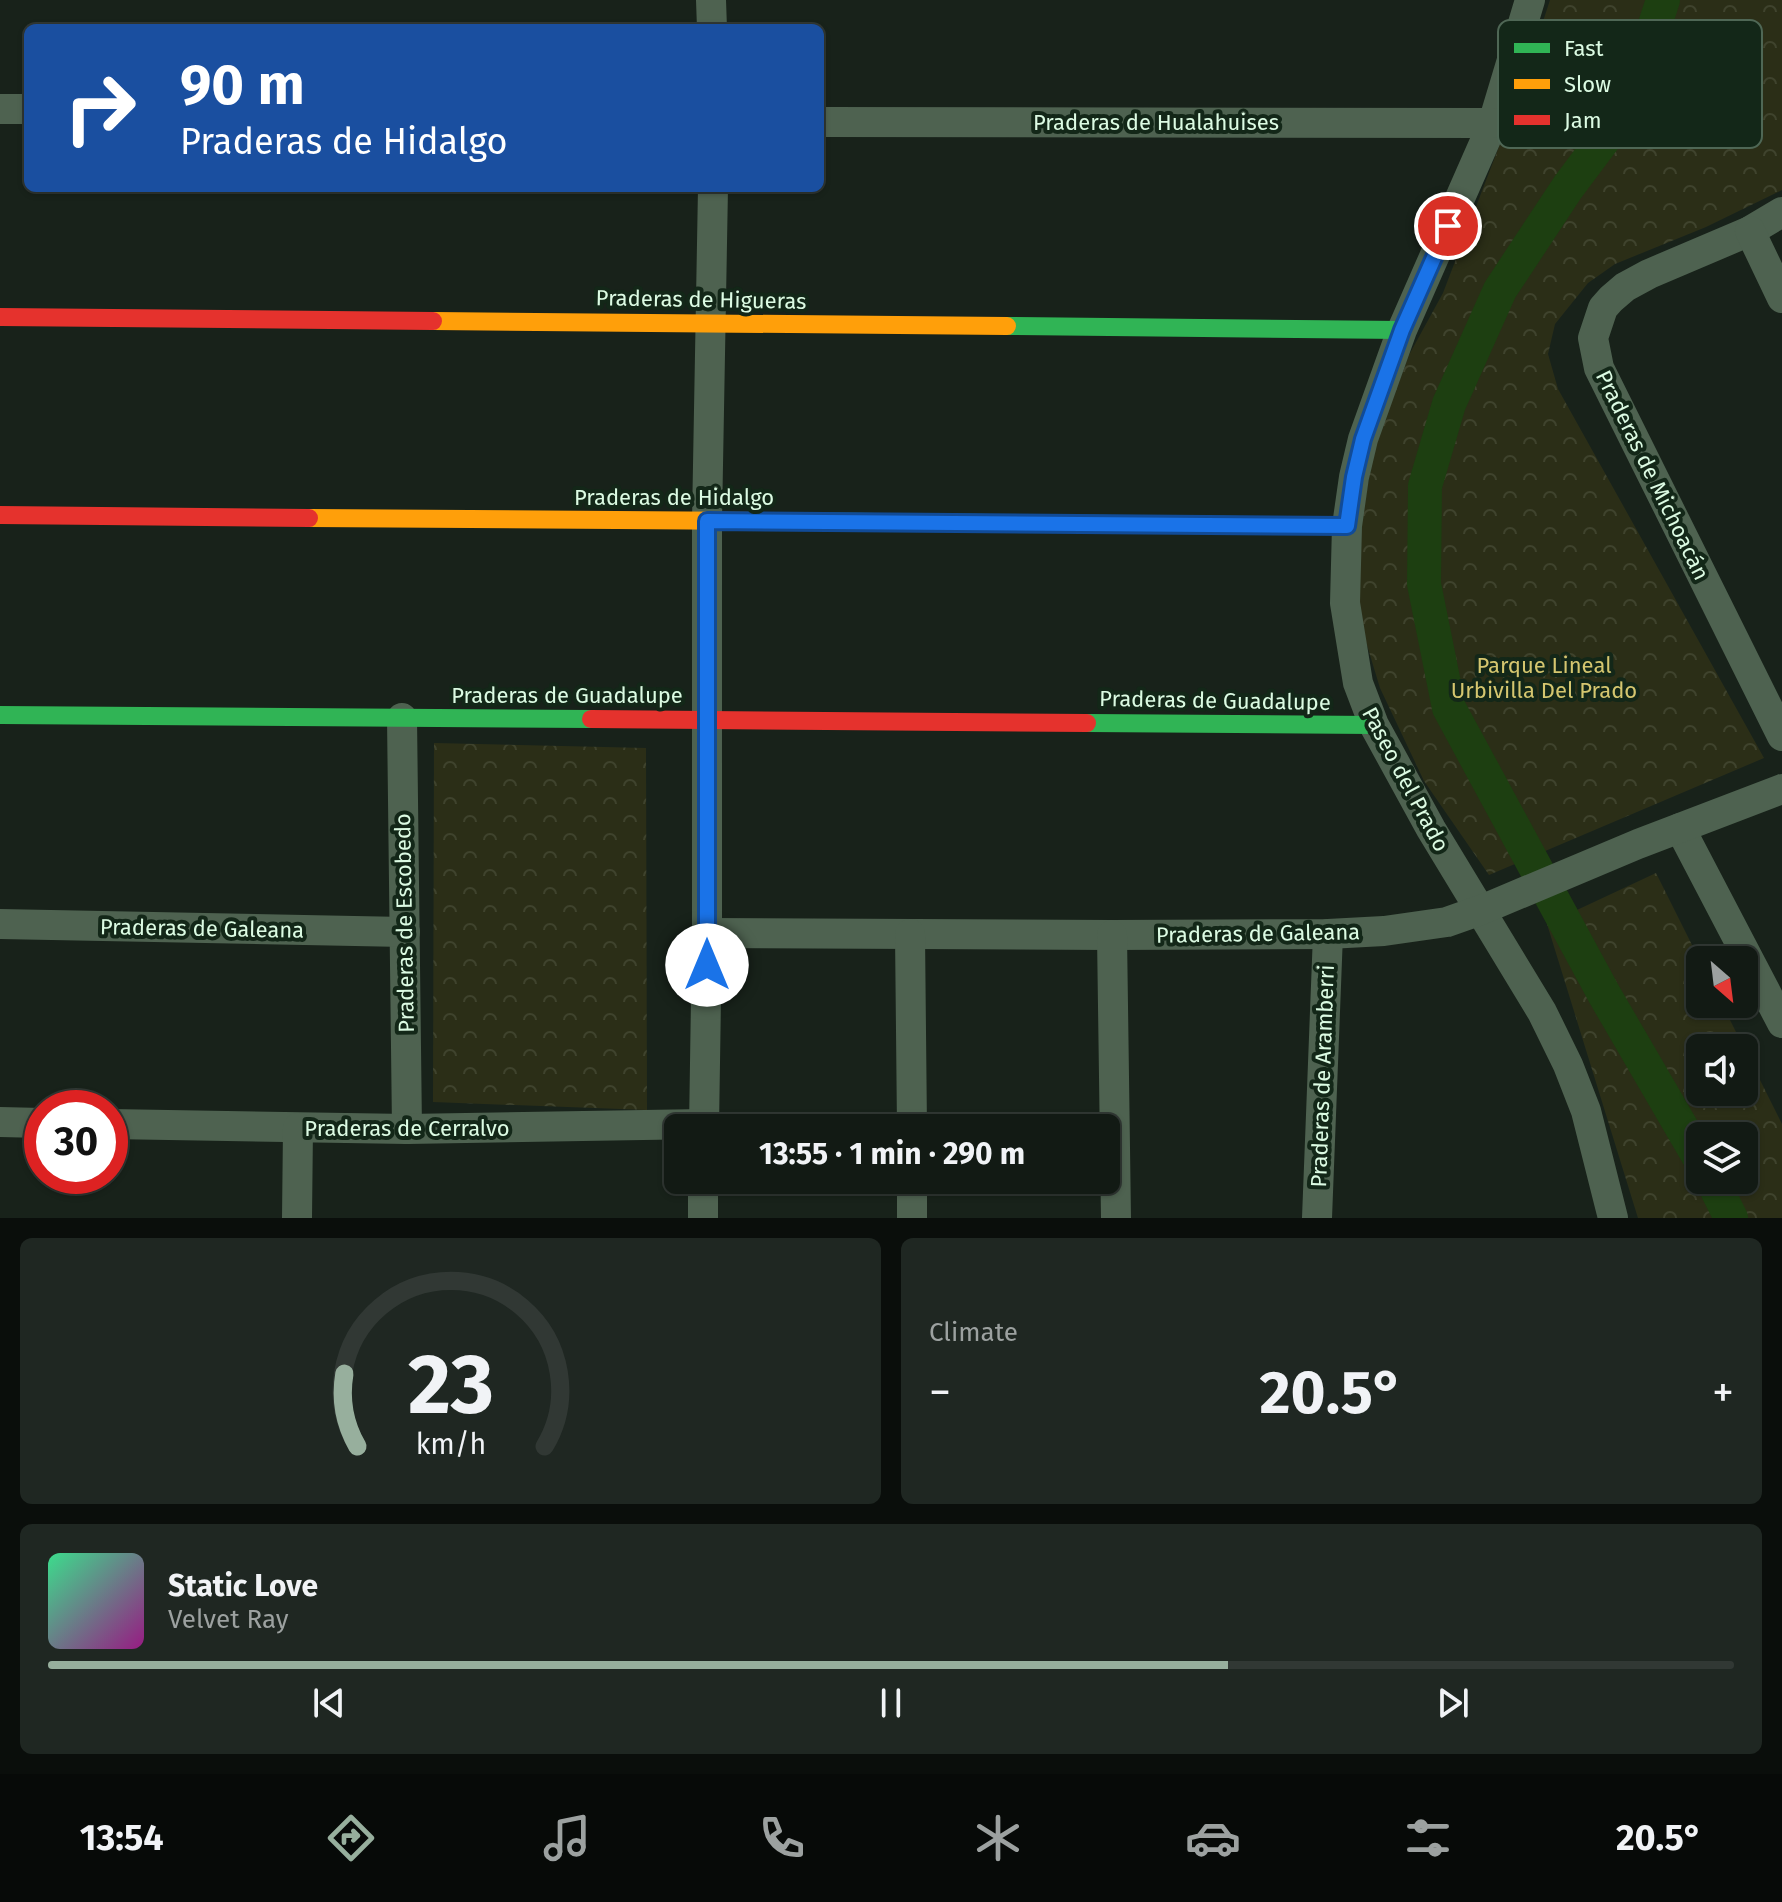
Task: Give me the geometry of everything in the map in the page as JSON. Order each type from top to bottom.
[{"type":"street","points":[[711,0],[712,24]]},
{"type":"street","name":"Paseo del Prado","points":[[1524,20],[1530,0]]},
{"type":"street","name":"Paseo del Prado","points":[[1498,106],[1402,330],[1363,439],[1347,526],[1345,603],[1358,683],[1374,725],[1431,829],[1542,1012],[1568,1065],[1586,1111],[1613,1218]]},
{"type":"street","points":[[0,109],[24,109]]},
{"type":"street","name":"Praderas de Hualahuises","points":[[824,122],[1493,123]]},
{"type":"street","points":[[704,1114],[707,521],[713,192]]},
{"type":"street","name":"Praderas de Michoacán","points":[[1782,212],[1750,231],[1625,287],[1603,308],[1593,338],[1599,368],[1782,736]]},
{"type":"street","points":[[1750,231],[1782,298]]},
{"type":"street","name":"Praderas de Higueras","points":[[0,317],[1402,330]]},
{"type":"street","name":"Praderas de Hidalgo","points":[[0,515],[1347,526]]},
{"type":"street","name":"Praderas de Guadalupe","points":[[0,715],[1374,725]]},
{"type":"street","name":"Praderas de Escobedo","points":[[402,718],[407,1129]]},
{"type":"street","name":"Praderas de Galeana","points":[[707,933],[1112,935],[1384,931],[1447,922],[1481,910],[1638,844],[1782,789]]},
{"type":"street","points":[[1680,828],[1775,993],[1782,1023]]},
{"type":"street","name":"Praderas de Galeana","points":[[0,924],[405,932]]},
{"type":"street","points":[[910,934],[912,1114]]},
{"type":"street","name":"Praderas de Aramberri","points":[[1317,1218],[1328,934]]},
{"type":"street","points":[[1112,935],[1116,1218]]},
{"type":"street","points":[[0,1122],[24,1123]]},
{"type":"street","name":"Praderas de Cerralvo","points":[[128,1124],[407,1129],[664,1126]]},
{"type":"street","points":[[297,1218],[298,1128]]},
{"type":"street","points":[[703,1194],[703,1218]]},
{"type":"street","points":[[912,1194],[912,1218]]},
{"type":"green space","name":"Parque Lineal Urbivilla Del Prado","points":[[1550,0],[1782,0],[1782,190],[1706,227],[1615,264],[1588,283],[1555,324],[1548,354],[1558,389],[1764,758],[1489,875],[1424,781],[1380,688],[1360,622],[1359,538],[1374,449],[1409,355],[1443,293],[1498,148],[1762,148],[1762,20],[1543,20]]},
{"type":"green space","points":[[434,743],[646,748],[647,1110],[433,1102]]},
{"type":"green space","points":[[1656,873],[1692,946],[1686,946],[1686,1018],[1729,1018],[1737,1034],[1686,1034],[1686,1106],[1758,1106],[1758,1076],[1782,1124],[1782,1218],[1638,1218],[1547,924]]},
{"type":"waterway","points":[[1656,20],[1663,0]]},
{"type":"waterway","points":[[1597,148],[1500,290],[1449,404],[1425,486],[1424,584],[1449,708],[1604,994],[1686,1135]]},
{"type":"waterway","points":[[1719,1194],[1731,1218]]},
{"type":"traffic: fast","points":[[1007,326],[1402,330]]},
{"type":"traffic: fast","points":[[761,521],[1347,526]]},
{"type":"traffic: fast","points":[[0,715],[591,719]]},
{"type":"traffic: fast","points":[[1087,723],[1374,725]]},
{"type":"traffic: slow","points":[[433,321],[1007,326]]},
{"type":"traffic: slow","points":[[309,518],[761,521]]},
{"type":"traffic: jam","points":[[0,317],[433,321]]},
{"type":"traffic: jam","points":[[0,515],[309,518]]},
{"type":"traffic: jam","points":[[591,719],[1087,723]]},
{"type":"route","points":[[707,965],[707,521],[1347,526],[1363,439],[1402,330],[1448,226]]}]
